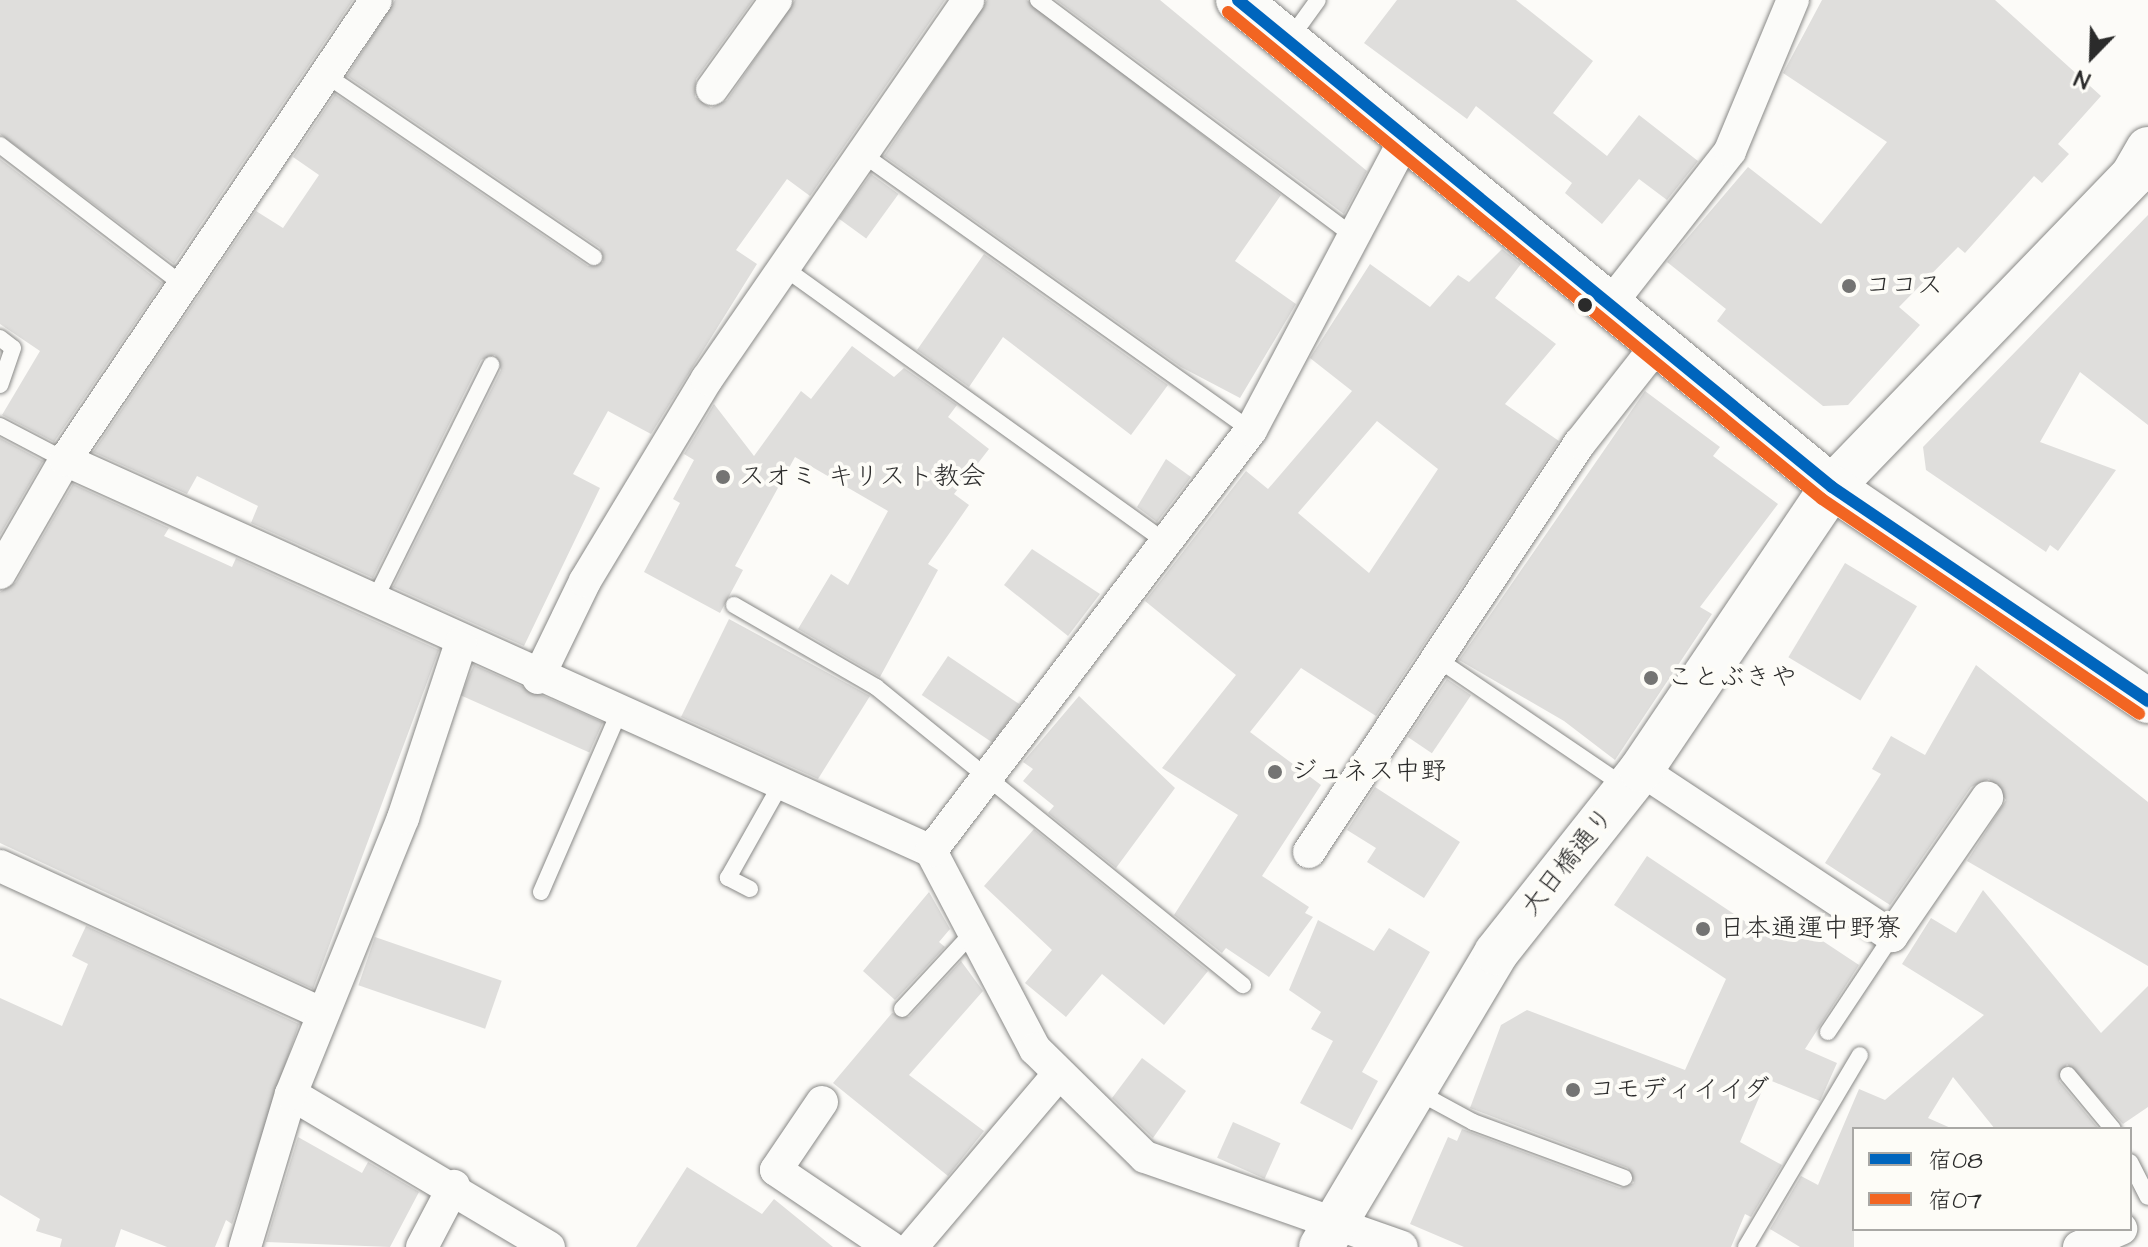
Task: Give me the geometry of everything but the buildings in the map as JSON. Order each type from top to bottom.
[{"type":"street","points":[[0,573],[65,460],[186,287],[376,0]]},
{"type":"street","points":[[712,89],[776,0]]},
{"type":"street","points":[[538,678],[585,581],[783,267],[968,0]]},
{"type":"street","points":[[1238,0],[1832,487],[2148,701]]},
{"type":"street","points":[[1611,303],[1730,151],[1793,0]]},
{"type":"street","points":[[931,851],[1251,430],[1356,238],[1405,139]]},
{"type":"street","name":"大日橋通り","points":[[1329,1237],[1412,1089],[1496,953],[1634,779],[1832,487],[2133,175],[2148,149]]},
{"type":"street","points":[[1309,852],[1580,443],[1658,344]]},
{"type":"street","points":[[65,460],[618,715],[931,851],[977,928],[1035,1049],[1058,1075],[1145,1157],[1329,1237],[1402,1247]]},
{"type":"street","points":[[245,1247],[291,1094],[403,818],[461,643]]},
{"type":"street","points":[[1634,779],[1892,936],[1987,798]]},
{"type":"street","points":[[0,866],[323,1014]]},
{"type":"street","points":[[912,1247],[1058,1075]]},
{"type":"street","points":[[291,1094],[454,1186],[549,1247]]},
{"type":"street","points":[[822,1102],[776,1170],[847,1236],[890,1247]]},
{"type":"street","points":[[422,1247],[454,1186]]},
{"type":"street","points":[[2079,1247],[2116,1231]]},
{"type":"lane","points":[[1038,0],[1356,238]]},
{"type":"lane","points":[[1288,41],[1318,0]]},
{"type":"lane","points":[[326,75],[594,257]]},
{"type":"lane","points":[[0,145],[186,287]]},
{"type":"lane","points":[[861,153],[1251,430]]},
{"type":"lane","points":[[783,267],[1165,541]]},
{"type":"lane","points":[[0,338],[13,348],[0,385]]},
{"type":"lane","points":[[373,603],[491,365]]},
{"type":"lane","points":[[0,426],[65,460]]},
{"type":"lane","points":[[734,605],[876,687],[987,774],[1243,985]]},
{"type":"lane","points":[[1436,658],[1634,779]]},
{"type":"lane","points":[[541,892],[618,715]]},
{"type":"lane","points":[[750,889],[728,878],[781,784]]},
{"type":"lane","points":[[902,1009],[977,928]]},
{"type":"lane","points":[[1828,1032],[1892,936]]},
{"type":"lane","points":[[1746,1247],[1860,1055]]},
{"type":"lane","points":[[2068,1075],[2111,1127]]},
{"type":"lane","points":[[1412,1089],[1473,1122],[1624,1178]]},
{"type":"lane","points":[[2132,1166],[2148,1197]]},
{"type":"transit line","name":"宿08","points":[[1238,0],[1832,487],[2148,701]]},
{"type":"transit line","name":"宿07","points":[[1228,12],[1822,499],[2139,714]]},
{"type":"place","name":"ココス","points":[[1849,286]]},
{"type":"place","name":"スオミ キリスト教会","points":[[723,477]]},
{"type":"place","name":"ことぶきや","points":[[1651,678]]},
{"type":"place","name":"ジュネス中野","points":[[1275,772]]},
{"type":"place","name":"日本通運中野寮","points":[[1703,929]]},
{"type":"place","name":"コモディイイダ","points":[[1573,1090]]}]
